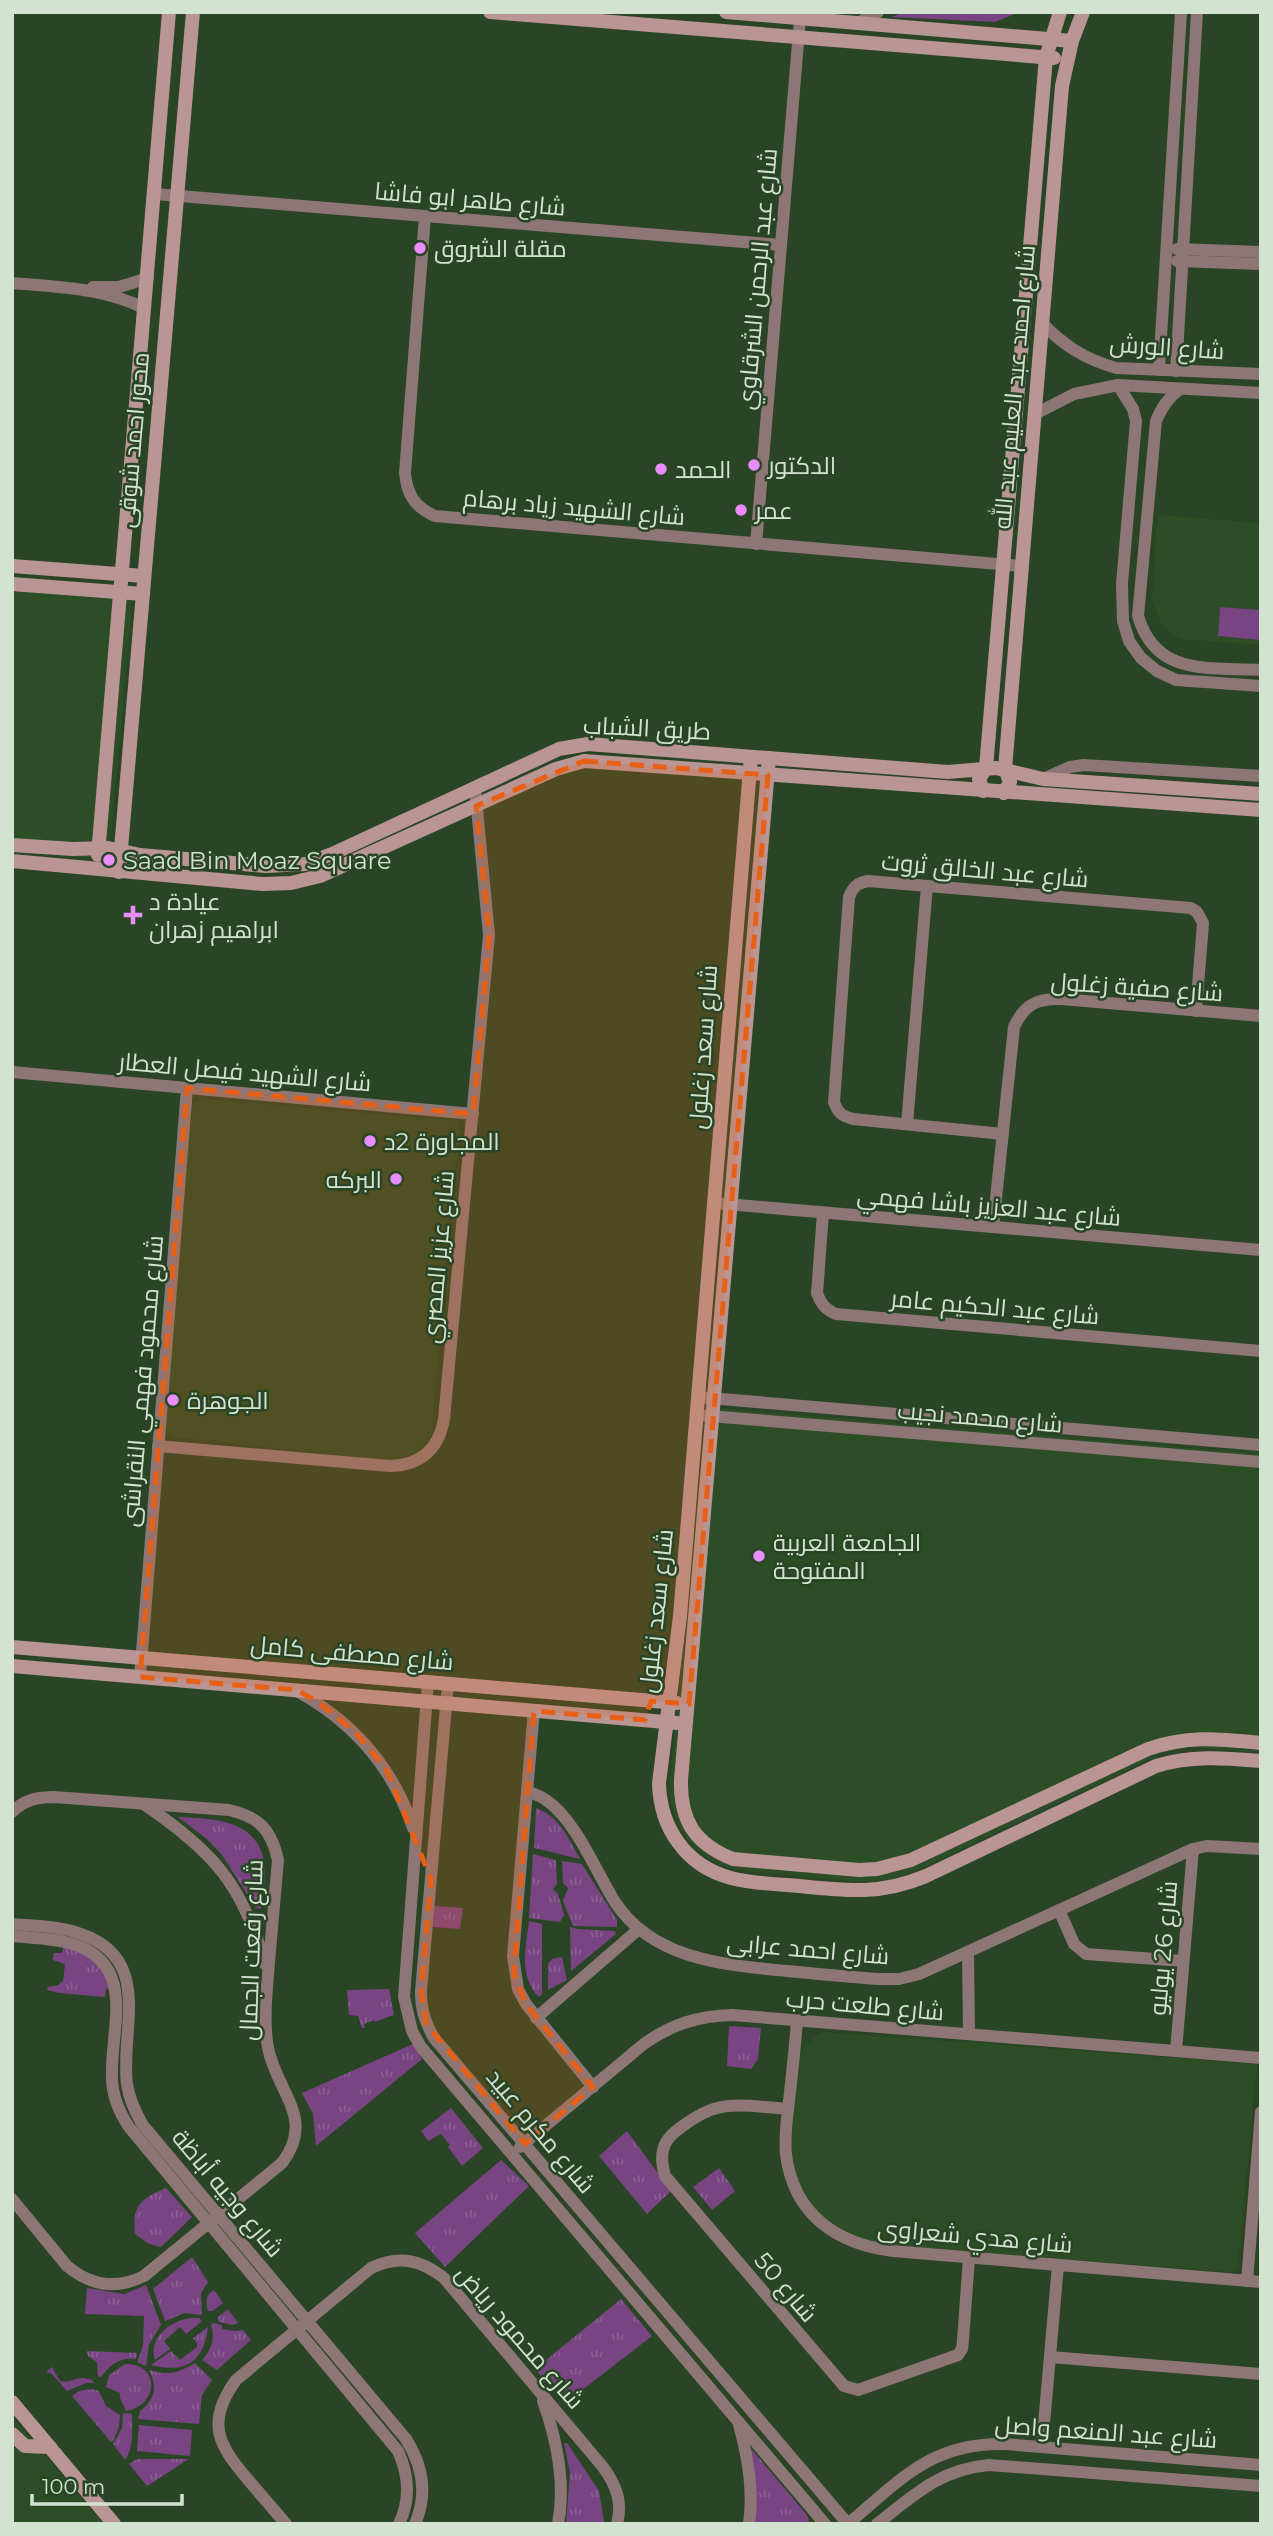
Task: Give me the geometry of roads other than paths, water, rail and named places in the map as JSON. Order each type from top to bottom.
[{"type":"street","name":"محور احمد شوقى","points":[[96,869],[169,12]]},
{"type":"street","name":"محور احمد شوقى","points":[[119,872],[193,12]]},
{"type":"street","points":[[490,12],[554,15],[1067,60]]},
{"type":"street","points":[[726,12],[1072,41]]},
{"type":"street","points":[[858,23],[878,12]]},
{"type":"street","name":"شارع احمد عبد العليم عبد الله","points":[[986,768],[1046,57],[1060,12]]},
{"type":"street","name":"شارع احمد عبد العليم عبد الله","points":[[1005,769],[1062,86],[1072,41],[1083,12]]},
{"type":"street","points":[[1159,370],[1181,12]]},
{"type":"street","points":[[1176,370],[1197,12]]},
{"type":"street","name":"شارع عبد الرحمن الشرقاوي","points":[[756,544],[800,19]]},
{"type":"street","name":"شارع طاهر ابو فاشا","points":[[155,194],[781,245]]},
{"type":"street","name":"شارع الشهيد زياد برهام","points":[[425,216],[405,473],[406,487],[412,500],[422,510],[435,516],[1022,566]]},
{"type":"street","points":[[1166,255],[1261,252]]},
{"type":"street","points":[[1183,255],[1261,264]]},
{"type":"street","points":[[65,287],[119,287],[148,278]]},
{"type":"street","points":[[12,282],[65,287],[118,297],[145,309]]},
{"type":"street","name":"شارع الورش","points":[[1042,323],[1057,339],[1075,352],[1116,368],[1261,375]]},
{"type":"street","points":[[1260,393],[1261,375]]},
{"type":"street","points":[[1118,385],[1133,409],[1136,421],[1122,584],[1123,621],[1129,641],[1141,658],[1157,671],[1176,680],[1261,687]]},
{"type":"street","name":"شارع الورش","points":[[1035,414],[1074,394],[1118,385],[1260,393]]},
{"type":"street","points":[[1180,388],[1161,408],[1156,421],[1138,617],[1143,633],[1152,647],[1165,658],[1181,665],[1261,670]]},
{"type":"street","points":[[12,566],[144,576]]},
{"type":"street","points":[[38,586],[39,568]]},
{"type":"street","points":[[12,584],[143,594]]},
{"type":"street","name":"طريق الشباب","points":[[12,845],[98,848],[140,855],[266,866],[306,864],[559,749],[573,746],[602,745],[948,772],[1005,769],[1043,779],[1261,794]]},
{"type":"street","name":"شارع سعد زغلول","points":[[751,757],[697,1415],[668,1722],[659,1783],[659,1801],[664,1819],[684,1851],[698,1863],[732,1879],[869,1892],[908,1884],[1156,1766],[1200,1757],[1261,1761]]},
{"type":"street","name":"شارع سعد زغلول","points":[[769,758],[681,1797],[684,1814],[703,1843],[717,1853],[733,1859],[859,1870],[877,1869],[911,1860],[1168,1742],[1210,1738],[1261,1743]]},
{"type":"street","name":"طريق الشباب","points":[[12,861],[263,884],[291,883],[334,870],[556,769],[583,761],[1261,810]]},
{"type":"street","points":[[1043,779],[1070,767],[1084,765],[1261,776]]},
{"type":"street","points":[[984,791],[979,779],[986,768]]},
{"type":"street","points":[[1004,793],[1010,782],[1005,769]]},
{"type":"street","name":"شارع عزيز المصري","points":[[158,1446],[390,1466],[404,1466],[416,1462],[435,1448],[444,1419],[489,935],[475,788]]},
{"type":"street","name":"شارع عبد الخالق ثروت","points":[[1003,1134],[844,1117],[837,1110],[834,1102],[848,910],[852,889],[859,883],[868,881],[1191,908],[1197,912],[1203,923],[1196,1011]]},
{"type":"street","points":[[907,1124],[927,886]]},
{"type":"street","name":"شارع صفية زغلول","points":[[993,1227],[1014,1027],[1021,1013],[1032,1003],[1047,999],[1261,1016]]},
{"type":"street","name":"شارع الشهيد فيصل العطار","points":[[12,1072],[473,1114]]},
{"type":"street","name":"شارع محمود فهمي النقراشى","points":[[140,1677],[187,1088]]},
{"type":"street","name":"شارع عبد العزيز باشا فهمي","points":[[714,1203],[1261,1250]]},
{"type":"street","name":"شارع عبد الحكيم عامر","points":[[823,1213],[817,1293],[827,1310],[836,1314],[1261,1351]]},
{"type":"street","name":"شارع محمد نجيب","points":[[698,1397],[1261,1445]]},
{"type":"street","name":"شارع محمد نجيب","points":[[697,1415],[1261,1462]]},
{"type":"street","points":[[963,1437],[965,1420]]},
{"type":"street","name":"شارع مصطفى كامل","points":[[12,1647],[689,1704]]},
{"type":"street","name":"شارع مصطفى كامل","points":[[16,1668],[687,1724]]},
{"type":"street","name":"شارع مكرم عبيد","points":[[428,1682],[404,1997],[412,2031],[421,2047],[825,2524]]},
{"type":"street","name":"شارع مكرم عبيد","points":[[448,1684],[421,1992],[421,2008],[426,2024],[434,2038],[848,2524]]},
{"type":"street","points":[[297,1690],[337,1716],[371,1750],[398,1789],[415,1834]]},
{"type":"street","points":[[645,1720],[650,1707],[648,1700]]},
{"type":"street","points":[[534,1710],[513,1956],[518,1989],[536,2018],[593,2087]]},
{"type":"street","name":"شارع احمد عرابى","points":[[527,1791],[547,1800],[561,1813],[617,1904],[639,1929],[681,1952],[723,1965],[878,1979],[899,1979],[919,1974],[1193,1849],[1224,1846],[1261,1849]]},
{"type":"street","name":"شارع رفعت الجمال","points":[[12,1812],[27,1801],[40,1797],[229,1810],[247,1815],[263,1825],[274,1841],[278,1860],[268,1974],[268,2049],[294,2110],[297,2124],[291,2152],[282,2163],[144,2276],[131,2282],[104,2285],[86,2279],[67,2266],[12,2199]]},
{"type":"street","points":[[145,1805],[195,1841],[235,1888],[249,1915],[268,1974]]},
{"type":"street","points":[[986,1825],[994,1836],[995,1843]]},
{"type":"street","points":[[951,1841],[952,1856],[957,1862]]},
{"type":"street","name":"شارع 26 يوليو","points":[[1176,2051],[1193,1849]]},
{"type":"street","points":[[1059,1910],[1074,1944],[1086,1954],[1183,1961]]},
{"type":"street","name":"شارع وجيه أباظة","points":[[12,1924],[78,1933],[100,1943],[117,1960],[130,1993],[126,2074],[130,2100],[142,2124],[214,2219],[302,2325],[398,2451],[404,2464],[408,2493],[399,2524]]},
{"type":"street","points":[[536,2018],[639,1929]]},
{"type":"street","name":"شارع وجيه أباظة","points":[[12,1936],[78,1945],[96,1956],[108,1971],[118,2000],[112,2067],[117,2105],[129,2127],[214,2219]]},
{"type":"street","points":[[968,1952],[969,2034]]},
{"type":"street","name":"شارع طلعت حرب","points":[[512,2154],[645,2043],[665,2029],[709,2016],[732,2015],[1261,2058]]},
{"type":"street","name":"شارع هدي شعراوى","points":[[797,2021],[786,2154],[792,2179],[803,2203],[821,2223],[842,2238],[867,2248],[1261,2282]]},
{"type":"street","name":"شارع 50","points":[[788,2109],[741,2105],[708,2110],[676,2130],[667,2139],[661,2164],[664,2176],[844,2386],[858,2390],[958,2355],[964,2340],[969,2258]]},
{"type":"street","points":[[1247,2281],[1257,2193],[1261,2112]]},
{"type":"street","name":"شارع محمود رياض","points":[[286,2524],[227,2456],[219,2436],[218,2416],[224,2396],[236,2380],[371,2269],[396,2260],[420,2263],[444,2278],[540,2392],[614,2481],[619,2498],[617,2524]]},
{"type":"street","points":[[1042,2447],[1058,2265]]},
{"type":"street","name":"شارع وجيه أباظة","points":[[302,2325],[415,2452],[423,2482],[415,2524]]},
{"type":"street","points":[[1050,2357],[1261,2374]]},
{"type":"street","points":[[540,2392],[558,2453],[561,2484],[558,2524]]},
{"type":"street","points":[[12,2402],[114,2524]]},
{"type":"street","points":[[738,2421],[747,2453],[751,2486],[749,2524]]},
{"type":"street","points":[[12,2434],[25,2446],[50,2447]]},
{"type":"street","name":"شارع عبد المنعم واصل","points":[[848,2524],[911,2471],[949,2450],[986,2443],[1261,2465]]},
{"type":"street","points":[[1179,2479],[1182,2458]]},
{"type":"street","name":"شارع عبد المنعم واصل","points":[[877,2524],[925,2486],[956,2470],[972,2466],[989,2465],[1261,2486]]},
{"type":"place","name":"مقلة الشروق","points":[[420,248]]},
{"type":"place","name":"الدكتور","points":[[754,465]]},
{"type":"place","name":"الحمد","points":[[661,469]]},
{"type":"place","name":"عمر","points":[[741,510]]},
{"type":"place","name":"Saad Bin Moaz Square","points":[[109,860]]},
{"type":"place","name":"عيادة د ابراهيم زهران","points":[[133,915]]},
{"type":"place","name":"المجاورة 2د","points":[[370,1141]]},
{"type":"place","name":"البركه","points":[[396,1179]]},
{"type":"place","name":"الجوهرة","points":[[173,1400]]},
{"type":"place","name":"الجامعة العربية المفتوحة","points":[[759,1556]]}]
